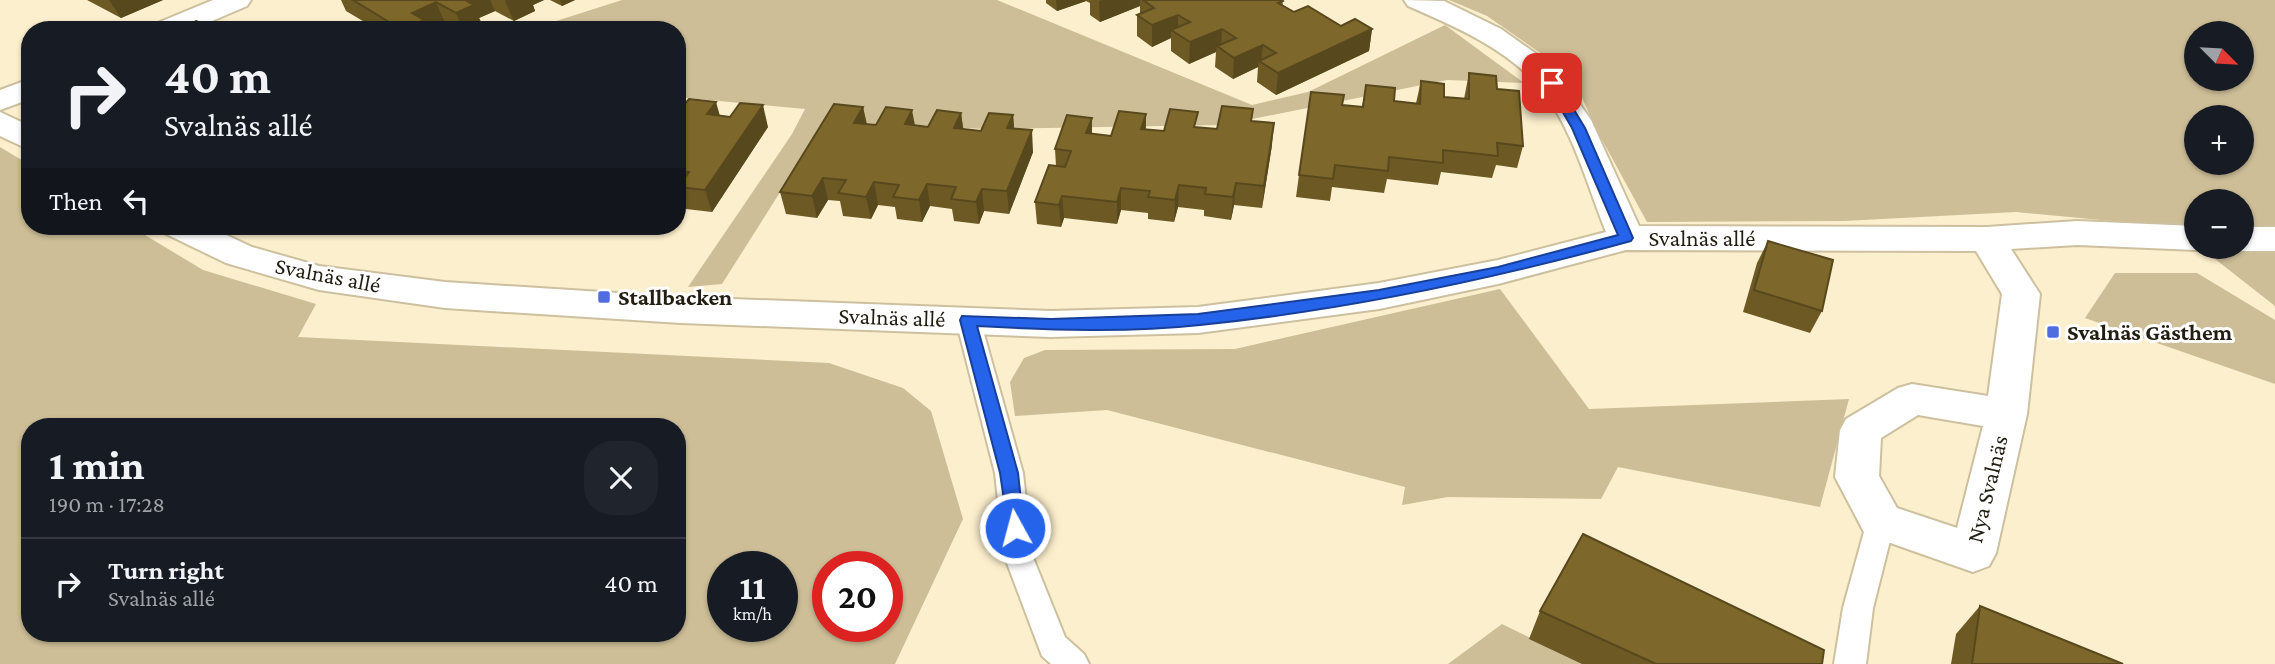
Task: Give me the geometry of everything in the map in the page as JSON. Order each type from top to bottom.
[{"type":"street","points":[[186,21],[237,0]]},
{"type":"street","points":[[1418,0],[1466,21],[1498,40],[1552,83],[1578,128],[1626,238]]},
{"type":"street","points":[[0,101],[21,92]]},
{"type":"street","points":[[0,122],[21,134]]},
{"type":"street","name":"Svalnäs allé","points":[[198,235],[239,254],[319,278],[445,295],[681,310],[1051,324],[1198,320],[1379,296],[1498,272],[1626,238],[1987,239],[2077,233],[2184,237]]},
{"type":"street","name":"Nya Svalnäs","points":[[1987,239],[2021,294],[2006,414],[1973,553],[1881,521],[1857,477],[1861,430],[1912,399],[2006,414]]},
{"type":"street","points":[[2254,239],[2275,239]]},
{"type":"lane","points":[[968,320],[1009,473],[1018,555],[1053,646],[1073,664]]},
{"type":"lane","points":[[1850,664],[1858,608],[1881,521]]},
{"type":"shaded area","points":[[622,0],[997,0],[1252,105],[1308,92],[1445,25],[1524,83],[1447,80],[1222,125],[989,129],[824,123],[722,284],[688,287],[792,134],[805,109],[686,98],[686,21],[556,21]]},
{"type":"shaded area","points":[[1449,0],[2275,0],[2275,306],[2215,259],[2254,259],[2254,189],[2184,189],[2184,228],[2016,212],[1844,221],[1647,222],[1595,127],[1572,75],[1487,16]]},
{"type":"shaded area","points":[[0,147],[21,160],[21,235],[145,235],[203,270],[316,304],[298,337],[829,363],[903,388],[931,411],[963,519],[895,664],[0,664]]},
{"type":"shaded area","points":[[2115,273],[2197,273],[2275,320],[2275,384],[2085,318]]},
{"type":"shaded area","points":[[1500,289],[1589,409],[1849,399],[1820,507],[1618,467],[1601,499],[1448,497],[1402,505],[1405,487],[1107,410],[1015,416],[1010,382],[1024,358],[1045,350],[1235,349]]},
{"type":"shaded area","points":[[1502,624],[1584,664],[1448,664]]},
{"type":"building","points":[[353,0],[465,0],[474,5],[456,13],[436,2],[412,13],[424,20],[422,21],[387,21]]},
{"type":"building","points":[[1143,0],[1282,0],[1278,3],[1294,12],[1308,6],[1341,26],[1355,19],[1372,29],[1278,73],[1259,61],[1276,53],[1263,45],[1234,58],[1217,46],[1236,38],[1222,29],[1190,42],[1171,30],[1190,22],[1178,15],[1152,25],[1137,15],[1154,8]]},
{"type":"building","points":[[1469,73],[1496,76],[1497,89],[1519,91],[1523,146],[1497,143],[1498,156],[1443,150],[1443,163],[1389,157],[1388,171],[1335,165],[1333,179],[1299,175],[1311,92],[1344,95],[1342,105],[1363,107],[1366,85],[1395,88],[1394,101],[1420,104],[1421,81],[1444,84],[1444,97],[1469,99]]},
{"type":"building","points":[[689,99],[716,102],[707,114],[730,117],[740,103],[763,105],[705,190],[686,188],[686,176],[689,172],[686,172],[686,102]]},
{"type":"building","points":[[834,104],[863,107],[854,123],[876,125],[886,107],[912,110],[905,124],[928,127],[937,110],[961,113],[954,128],[981,131],[989,113],[1013,115],[1007,128],[1032,130],[1007,191],[982,189],[976,202],[951,199],[956,187],[927,184],[919,200],[893,197],[899,185],[874,182],[866,197],[838,193],[846,180],[823,178],[812,196],[780,192]]},
{"type":"building","points":[[1222,106],[1253,109],[1251,121],[1274,123],[1264,186],[1236,183],[1233,197],[1205,194],[1206,188],[1179,185],[1175,200],[1148,197],[1150,191],[1121,188],[1117,202],[1062,196],[1059,205],[1035,202],[1049,165],[1065,167],[1071,151],[1055,149],[1067,115],[1092,118],[1086,133],[1111,136],[1119,111],[1146,114],[1141,129],[1164,131],[1170,109],[1198,112],[1194,127],[1217,129]]},
{"type":"building","points":[[1768,241],[1833,260],[1822,311],[1754,290]]},
{"type":"building","points":[[1583,534],[1824,650],[1822,664],[1656,664],[1540,611]]},
{"type":"building","points":[[1980,606],[2123,664],[1972,664]]},
{"type":"place","name":"Stallbacken","points":[[604,297]]},
{"type":"place","name":"Svalnäs Gästhem","points":[[2053,332]]},
{"type":"route","points":[[1015,528],[1009,473],[968,320],[1051,324],[1198,320],[1379,296],[1498,272],[1626,238],[1578,128],[1552,83]]}]
